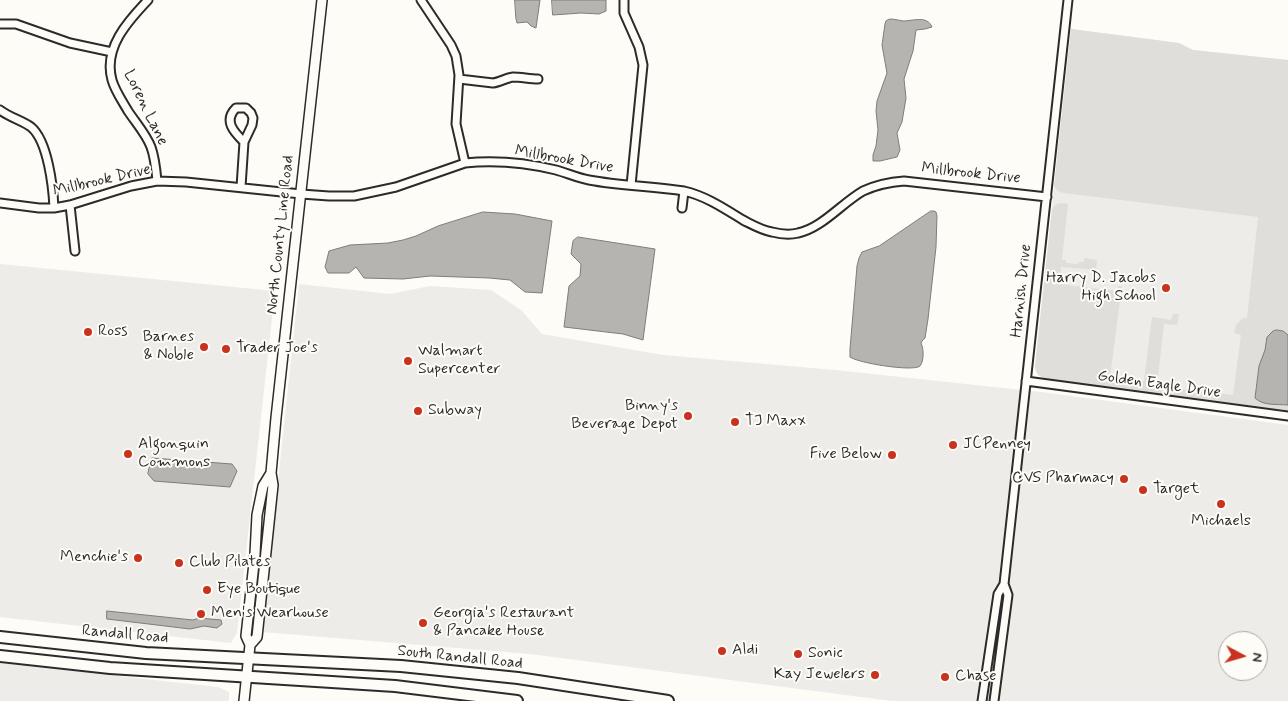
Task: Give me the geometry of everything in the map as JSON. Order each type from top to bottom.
[{"type":"main road","name":"Randall Road","points":[[0,637],[146,653],[249,658]]},
{"type":"main road","name":"Randall Road","points":[[0,656],[110,668],[247,677]]},
{"type":"main road","name":"South Randall Road","points":[[249,658],[401,666],[508,677],[668,701]]},
{"type":"main road","points":[[247,677],[395,686],[517,701]]},
{"type":"street","name":"Loren Lane","points":[[148,0],[129,20],[112,52],[111,66],[112,81],[124,104],[151,146],[157,181]]},
{"type":"street","name":"North County Line Road","points":[[244,701],[250,645],[246,636],[257,516],[263,486],[270,473],[322,0]]},
{"type":"street","points":[[421,0],[453,50],[458,65],[456,124],[465,162]]},
{"type":"street","points":[[624,0],[624,13],[639,47],[643,65],[631,185]]},
{"type":"street","name":"Harnish Drive","points":[[982,701],[998,594],[1004,584],[1068,0]]},
{"type":"street","points":[[0,24],[16,24],[70,43],[112,52]]},
{"type":"street","points":[[459,79],[493,83],[514,77],[538,79]]},
{"type":"street","points":[[241,187],[244,142],[250,132],[253,118],[246,108],[236,108],[231,112],[230,125],[244,142]]},
{"type":"street","points":[[2,114],[31,127],[39,139],[52,179],[54,208]]},
{"type":"street","name":"Millbrook Drive","points":[[0,203],[54,208],[70,205],[131,186],[157,181],[186,182],[301,194],[351,196],[396,188],[465,162],[494,162],[532,166],[558,171],[587,180],[684,191],[700,196],[764,230],[782,234],[806,231],[864,191],[884,183],[920,182],[1047,197]]},
{"type":"street","points":[[682,208],[684,191]]},
{"type":"street","points":[[70,205],[75,251]]},
{"type":"street","name":"Golden Eagle Drive","points":[[1026,380],[1288,416]]},
{"type":"street","name":"Harnish Drive","points":[[994,701],[1008,595],[1004,584]]},
{"type":"shaded area","points":[[515,0],[540,0],[536,28],[527,22],[517,23]]},
{"type":"shaded area","points":[[552,0],[606,0],[606,11],[599,14],[553,15]]},
{"type":"shaded area","points":[[890,19],[903,21],[923,20],[930,23],[932,27],[916,30],[913,51],[904,79],[906,98],[902,122],[897,133],[900,150],[897,157],[873,161],[878,130],[877,101],[887,73],[882,45],[885,24]]},
{"type":"shaded area","name":"Harry D. Jacobs High School","points":[[1071,29],[1179,43],[1193,50],[1288,60],[1288,411],[1042,378],[1038,375],[1035,366]]},
{"type":"shaded area","name":"Harry D. Jacobs High School","points":[[1071,29],[1179,43],[1193,50],[1288,60],[1288,411],[1049,379],[1037,374],[1035,366],[1052,210],[1053,207],[1061,203],[1068,204],[1062,260],[1066,260],[1066,263],[1078,264],[1078,262],[1084,262],[1084,258],[1097,260],[1096,270],[1061,267],[1059,284],[1117,291],[1118,286],[1122,286],[1110,377],[1144,381],[1152,317],[1171,320],[1173,314],[1179,314],[1177,325],[1164,324],[1157,386],[1233,395],[1241,335],[1234,333],[1236,325],[1243,318],[1247,318],[1258,217],[1064,193],[1057,190],[1054,186]]},
{"type":"shaded area","points":[[931,211],[936,212],[937,216],[936,247],[928,319],[925,338],[921,343],[923,355],[920,366],[907,368],[885,366],[863,362],[850,357],[857,266],[862,252],[879,246]]},
{"type":"shaded area","points":[[483,212],[515,214],[552,221],[542,293],[525,292],[510,280],[430,276],[403,279],[364,278],[356,267],[349,273],[328,273],[325,267],[329,251],[350,245],[388,243],[403,240],[438,226]]},
{"type":"shaded area","points":[[578,237],[655,249],[643,340],[623,334],[564,327],[569,286],[580,276],[581,264],[571,254],[573,241]]},
{"type":"shaded area","name":"Algonquin Commons","points":[[0,264],[275,291],[237,633],[231,643],[0,617]]},
{"type":"shaded area","points":[[299,284],[390,294],[430,286],[491,290],[521,310],[542,334],[663,355],[835,370],[1041,392],[1288,425],[1288,701],[892,701],[530,654],[262,632]]},
{"type":"shaded area","points":[[1277,330],[1283,331],[1288,335],[1288,405],[1266,403],[1255,398],[1259,366],[1265,350],[1267,337]]},
{"type":"shaded area","points":[[152,458],[232,464],[237,471],[230,487],[154,481],[148,474]]},
{"type":"shaded area","points":[[107,611],[193,620],[199,618],[221,620],[222,624],[217,628],[204,626],[190,629],[107,619]]},
{"type":"shaded area","points":[[0,663],[218,687],[229,692],[229,701],[0,701]]},
{"type":"place","name":"Harry D. Jacobs High School","points":[[1166,288]]},
{"type":"place","name":"Ross","points":[[88,332]]},
{"type":"place","name":"Barnes & Noble","points":[[204,347]]},
{"type":"place","name":"Trader Joe's","points":[[226,349]]},
{"type":"place","name":"Walmart Supercenter","points":[[408,361]]},
{"type":"place","name":"Subway","points":[[418,411]]},
{"type":"place","name":"Binny's Beverage Depot","points":[[688,416]]},
{"type":"place","name":"TJ Maxx","points":[[735,422]]},
{"type":"place","name":"JCPenney","points":[[953,445]]},
{"type":"place","name":"Algonquin Commons","points":[[128,454]]},
{"type":"place","name":"Five Below","points":[[892,455]]},
{"type":"place","name":"CVS Pharmacy","points":[[1124,479]]},
{"type":"place","name":"Target","points":[[1143,490]]},
{"type":"place","name":"Michaels","points":[[1221,504]]},
{"type":"place","name":"Menchie's","points":[[138,558]]},
{"type":"place","name":"Club Pilates","points":[[179,563]]},
{"type":"place","name":"Eye Boutique","points":[[207,590]]},
{"type":"place","name":"Men's Wearhouse","points":[[201,614]]},
{"type":"place","name":"Georgia's Restaurant & Pancake House","points":[[423,623]]},
{"type":"place","name":"Aldi","points":[[722,651]]},
{"type":"place","name":"Sonic","points":[[798,654]]},
{"type":"place","name":"Kay Jewelers","points":[[875,675]]},
{"type":"place","name":"Chase","points":[[945,677]]}]
